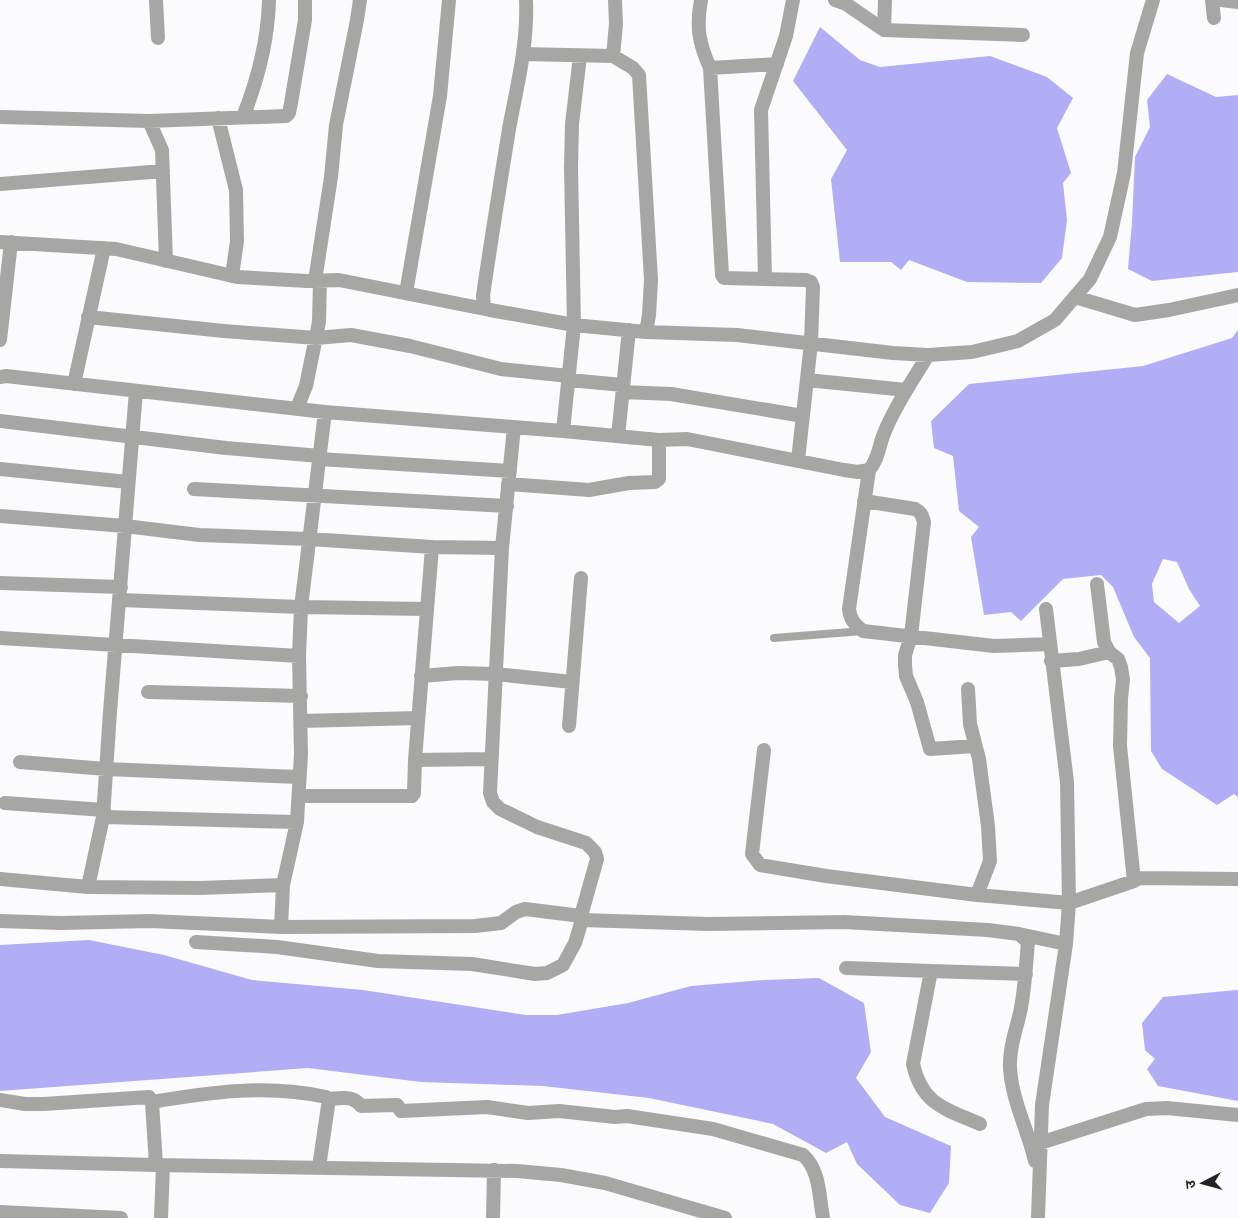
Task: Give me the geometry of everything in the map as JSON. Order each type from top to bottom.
[{"type":"street","points":[[156,0],[158,38]]},
{"type":"street","points":[[244,117],[257,81],[269,18],[270,0]]},
{"type":"street","points":[[0,117],[149,120],[286,116],[289,113],[305,20],[306,0]]},
{"type":"street","points":[[298,408],[306,386],[319,322],[318,281],[336,125],[360,0]]},
{"type":"street","points":[[406,293],[440,96],[449,0]]},
{"type":"street","points":[[490,310],[484,306],[483,296],[498,194],[523,54],[527,24],[526,0]]},
{"type":"street","points":[[614,56],[615,0]]},
{"type":"street","points":[[701,0],[699,34],[701,49],[710,68],[722,275],[724,278],[806,280],[811,282],[813,287],[811,343],[798,460]]},
{"type":"street","points":[[765,279],[760,110],[797,0]]},
{"type":"street","points":[[835,0],[846,4],[884,30],[1023,35]]},
{"type":"street","points":[[884,30],[885,0]]},
{"type":"street","points":[[0,340],[5,242],[116,249],[250,279],[339,280],[574,325],[646,332],[738,335],[928,355],[972,352],[1018,341],[1055,320],[1090,279],[1110,237],[1124,174],[1137,53],[1153,0]]},
{"type":"street","points":[[1212,0],[1214,18]]},
{"type":"street","points":[[1221,0],[1238,2]]},
{"type":"street","points":[[523,54],[614,56],[633,68],[639,75],[651,280],[650,315],[646,332]]},
{"type":"street","points":[[563,431],[574,325],[571,167],[572,124],[580,56]]},
{"type":"street","points":[[710,68],[777,64]]},
{"type":"street","points":[[218,118],[236,190],[237,241],[232,276]]},
{"type":"street","points":[[149,120],[162,150],[166,261]]},
{"type":"street","points":[[0,184],[164,171]]},
{"type":"street","points":[[74,384],[104,248]]},
{"type":"street","points":[[1075,297],[1135,314],[1169,310],[1238,295]]},
{"type":"street","points":[[88,317],[316,338],[351,335],[368,337],[502,369],[803,416]]},
{"type":"street","points":[[618,436],[629,330]]},
{"type":"street","points":[[0,377],[6,376],[325,412],[659,440],[687,439],[858,472],[869,470],[875,464],[884,431],[906,390],[928,355]]},
{"type":"street","points":[[807,380],[906,390]]},
{"type":"street","points":[[88,887],[104,813],[136,391]]},
{"type":"street","points":[[281,927],[283,885],[297,822],[301,721],[299,656],[301,607],[325,412]]},
{"type":"street","points":[[0,421],[226,448],[509,477],[589,490],[629,483],[655,482],[659,479],[659,440]]},
{"type":"street","points":[[196,942],[277,947],[378,961],[472,964],[535,974],[547,972],[563,965],[575,943],[597,859],[586,843],[537,827],[500,809],[493,802],[490,793],[502,548],[514,427]]},
{"type":"street","points":[[0,469],[128,482]]},
{"type":"street","points":[[869,470],[849,608],[854,624],[863,631],[994,646],[1050,644]]},
{"type":"street","points":[[194,489],[506,506]]},
{"type":"street","points":[[864,501],[915,509],[923,516],[924,522],[911,636],[905,655],[906,676],[917,702],[929,746],[933,749],[975,746]]},
{"type":"street","points":[[0,516],[125,526],[199,535],[309,539],[432,547],[502,548]]},
{"type":"street","points":[[298,796],[412,796],[414,793],[421,676],[432,547]]},
{"type":"street","points":[[569,726],[580,578]]},
{"type":"street","points":[[0,583],[301,607],[427,609]]},
{"type":"street","points":[[1097,584],[1104,642],[1109,652],[1118,659],[1122,667],[1120,746],[1134,881]]},
{"type":"street","points":[[1038,1218],[1042,1104],[1066,944],[1069,903],[1067,782],[1046,609]]},
{"type":"street","points":[[0,638],[299,656]]},
{"type":"street","points":[[1051,661],[1079,659],[1109,652]]},
{"type":"street","points":[[421,676],[458,673],[495,674],[572,682]]},
{"type":"street","points":[[968,689],[970,724],[979,759],[988,826],[990,861],[977,895]]},
{"type":"street","points":[[148,692],[301,696]]},
{"type":"street","points":[[301,721],[418,718]]},
{"type":"street","points":[[764,750],[752,854],[760,865],[826,876],[977,895],[1069,903],[1139,878],[1238,879]]},
{"type":"street","points":[[415,760],[492,759]]},
{"type":"street","points":[[20,762],[106,769],[299,778]]},
{"type":"street","points":[[5,803],[104,813],[297,822]]},
{"type":"street","points":[[0,879],[88,887],[200,888],[283,885]]},
{"type":"street","points":[[0,921],[150,921],[281,927],[496,925],[507,920],[516,912],[525,909],[581,918],[708,924],[844,922],[1019,934],[1066,944]]},
{"type":"street","points":[[1019,934],[1028,942],[1026,974],[1021,1008],[1010,1051],[1010,1067],[1022,1122],[1033,1151],[1039,1177]]},
{"type":"street","points":[[846,968],[1026,974]]},
{"type":"street","points":[[931,971],[914,1056],[915,1073],[927,1097],[939,1105],[980,1124]]},
{"type":"street","points":[[152,1102],[204,1093],[241,1090],[289,1091],[329,1099],[352,1098],[358,1101],[361,1106],[398,1104],[401,1110],[487,1107],[528,1113],[559,1111],[614,1117],[627,1116],[713,1129],[802,1155],[810,1162],[814,1169],[823,1218]]},
{"type":"street","points":[[0,1100],[25,1104],[44,1104],[147,1096],[152,1102],[160,1165],[161,1218]]},
{"type":"street","points":[[319,1167],[329,1099]]},
{"type":"street","points":[[1040,1143],[1146,1109],[1167,1108],[1238,1116]]},
{"type":"street","points":[[0,1161],[494,1170],[561,1175],[604,1183],[725,1218]]},
{"type":"street","points":[[493,1218],[494,1170]]},
{"type":"street","points":[[0,1212],[121,1218]]},
{"type":"lane","points":[[774,638],[863,631]]},
{"type":"shaded area","points":[[820,27],[860,60],[880,67],[990,56],[1047,77],[1073,98],[1057,128],[1071,173],[1063,183],[1067,220],[1062,258],[1041,283],[967,282],[909,260],[901,270],[891,262],[840,262],[831,179],[847,150],[793,81]]},
{"type":"shaded area","points":[[1167,74],[1216,97],[1238,95],[1238,272],[1152,281],[1128,269],[1135,157],[1150,127],[1147,100]]},
{"type":"shaded area","points":[[1238,330],[1238,797],[1234,794],[1217,805],[1162,769],[1151,751],[1150,658],[1134,637],[1113,587],[1101,575],[1063,579],[1021,621],[1011,612],[984,615],[971,537],[979,527],[959,511],[953,456],[934,448],[931,421],[969,384],[1143,366],[1232,338]],"holes":[[[1163,559],[1177,562],[1189,589],[1200,606],[1179,623],[1154,602],[1152,584]]]},
{"type":"shaded area","points":[[89,940],[164,955],[252,980],[363,990],[526,1015],[557,1015],[628,1003],[691,986],[819,978],[864,1003],[871,1052],[856,1078],[885,1117],[951,1146],[949,1183],[930,1213],[900,1205],[857,1164],[847,1142],[826,1153],[773,1124],[649,1098],[543,1086],[421,1082],[308,1068],[0,1091],[0,945]]},
{"type":"shaded area","points":[[1238,990],[1238,1101],[1158,1086],[1147,1069],[1155,1059],[1145,1050],[1142,1023],[1163,997]]}]
